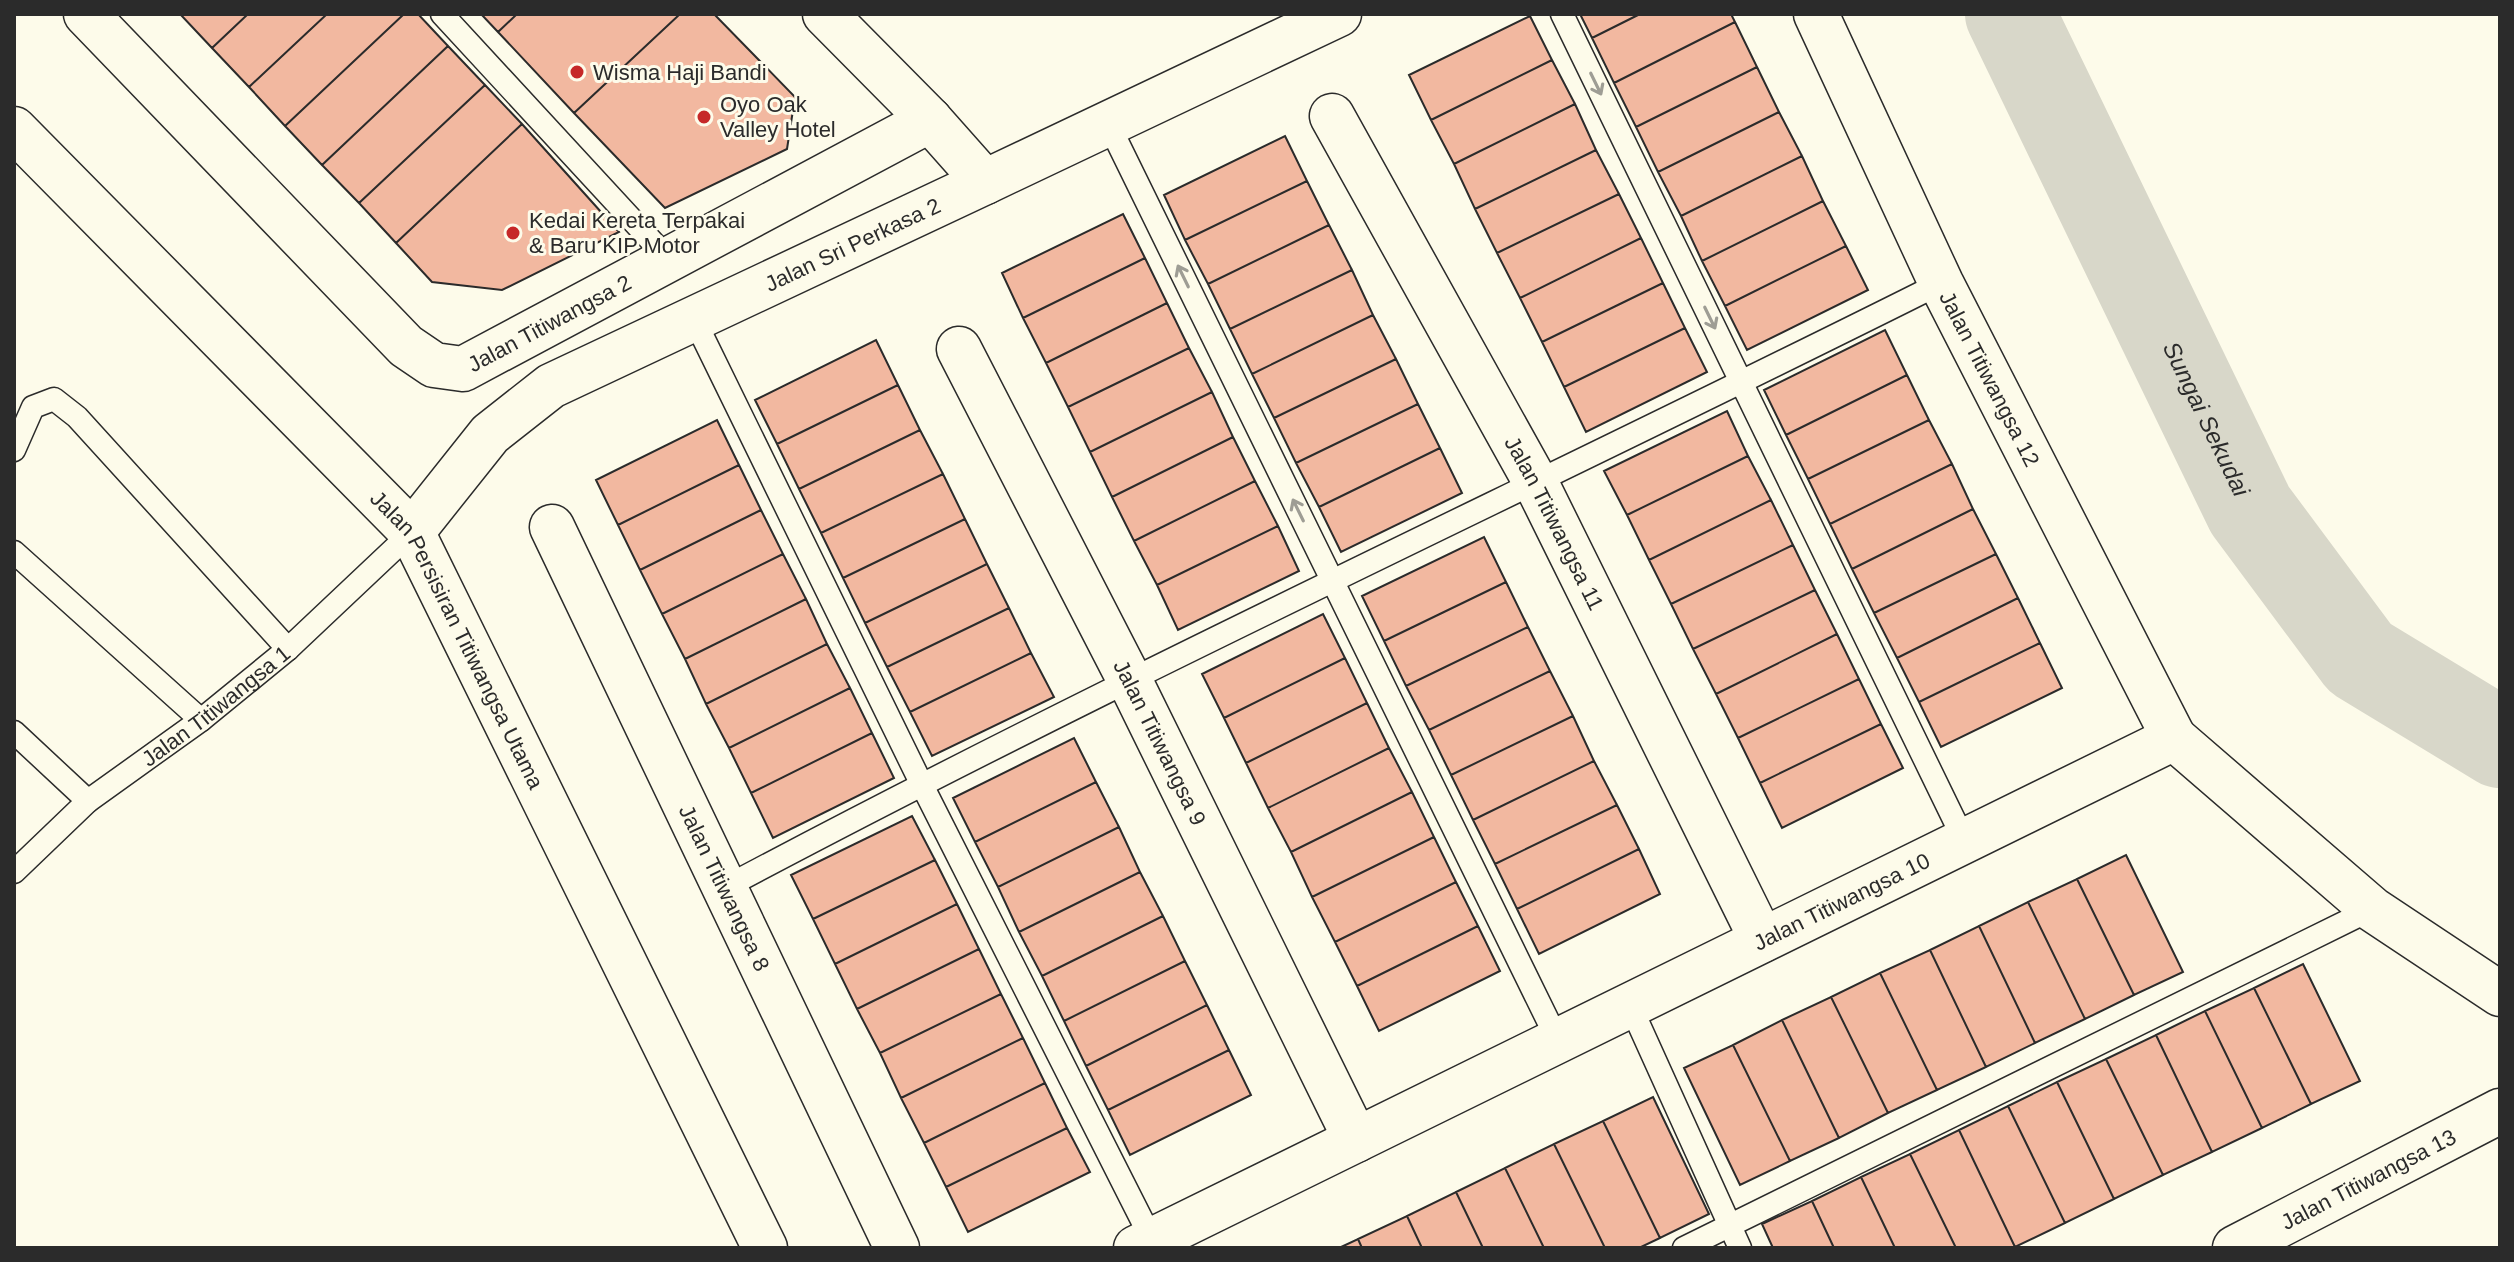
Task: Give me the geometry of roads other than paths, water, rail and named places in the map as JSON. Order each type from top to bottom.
[{"type":"street","name":"Jalan Titiwangsa 2","points":[[86,14],[406,346],[434,365],[463,369],[930,120]]},
{"type":"street","points":[[825,14],[930,120],[985,182]]},
{"type":"street","name":"Jalan Sri Perkasa 2","points":[[412,532],[490,434],[551,386],[1108,123],[1289,25],[1339,14]]},
{"type":"street","name":"Jalan Titiwangsa 12","points":[[1816,14],[1941,283],[2174,738]]},
{"type":"street","name":"Jalan Titiwangsa 11","points":[[1332,116],[1536,483],[1762,940]]},
{"type":"street","name":"Jalan Persisiran Titiwangsa Utama","points":[[15,131],[412,532],[765,1248]]},
{"type":"street","name":"Jalan Titiwangsa 9","points":[[959,349],[1129,679],[1356,1140]]},
{"type":"street","name":"Jalan Titiwangsa 8","points":[[552,527],[897,1248]]},
{"type":"street","points":[[2174,738],[2372,909],[2500,994]]},
{"type":"street","name":"Jalan Titiwangsa 10","points":[[1144,1244],[2174,738]]},
{"type":"street","name":"Jalan Titiwangsa 13","points":[[2235,1248],[2500,1111]]},
{"type":"lane","points":[[442,14],[670,261]]},
{"type":"lane","points":[[1562,14],[1964,840]]},
{"type":"lane","points":[[1108,123],[1557,1039]]},
{"type":"lane","points":[[724,888],[921,783],[1129,679],[1742,383],[1941,283]]},
{"type":"lane","points":[[694,319],[1144,1244]]},
{"type":"lane","points":[[14,450],[33,407],[54,399],[77,417],[288,649]]},
{"type":"lane","name":"Jalan Titiwangsa 1","points":[[14,872],[88,801],[201,720],[288,649],[412,532]]},
{"type":"lane","points":[[14,552],[201,720]]},
{"type":"lane","points":[[14,732],[88,801]]},
{"type":"lane","points":[[1684,1248],[2372,909]]},
{"type":"lane","points":[[1630,1005],[1740,1248]]},
{"type":"waterway","name":"Sungai Sekudai","points":[[2010,14],[2250,510],[2360,658],[2500,743]]},
{"type":"place","name":"Wisma Haji Bandi","points":[[577,72]]},
{"type":"place","name":"Oyo Oak Valley Hotel","points":[[704,117]]},
{"type":"place","name":"Kedai Kereta Terpakai & Baru KIP Motor","points":[[513,233]]}]
